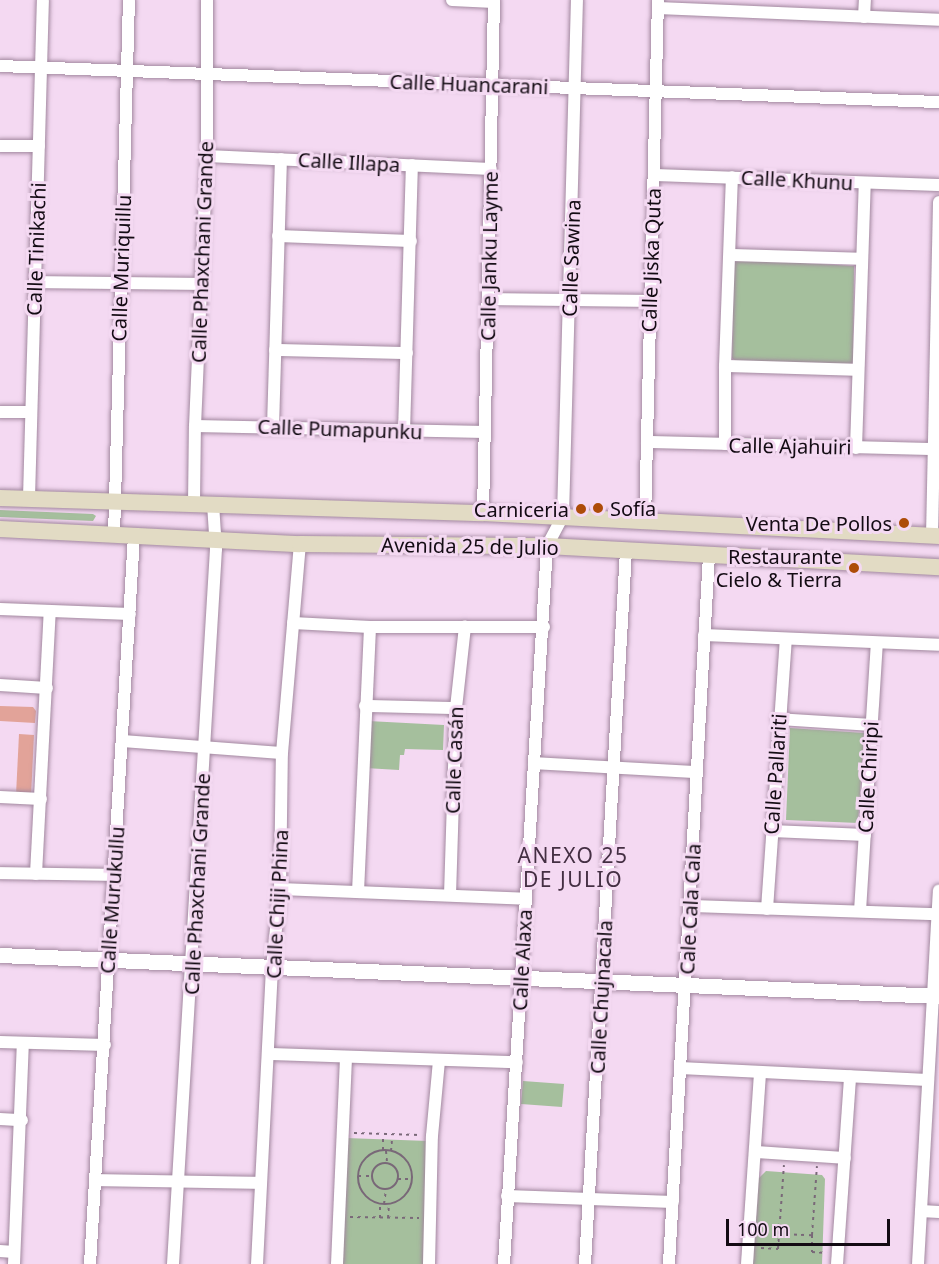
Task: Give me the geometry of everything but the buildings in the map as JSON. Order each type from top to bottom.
[{"type":"main road","name":"Avenida 25 de Julio","points":[[0,498],[563,516],[935,536]]},
{"type":"main road","name":"Avenida 25 de Julio","points":[[0,529],[300,544],[547,546],[939,567]]},
{"type":"street","name":"Calle Tinikachi","points":[[29,498],[43,0]]},
{"type":"street","name":"Calle Muriquillu","points":[[114,536],[129,0]]},
{"type":"street","name":"Calle Phaxchani Grande","points":[[194,503],[200,284],[207,156],[207,0]]},
{"type":"street","points":[[452,0],[494,1]]},
{"type":"street","name":"Calle Sawina","points":[[563,516],[577,0]]},
{"type":"street","points":[[864,17],[865,0]]},
{"type":"street","name":"Calle Janku Layme","points":[[483,513],[494,1]]},
{"type":"street","points":[[658,4],[733,5],[864,17],[939,20]]},
{"type":"street","name":"Calle Jiska Quta","points":[[645,520],[658,4]]},
{"type":"street","name":"Calle Huancarani","points":[[0,66],[939,102]]},
{"type":"street","points":[[0,146],[39,146]]},
{"type":"street","name":"Calle Illapa","points":[[207,156],[490,169]]},
{"type":"street","points":[[273,427],[282,159]]},
{"type":"street","points":[[404,432],[412,165]]},
{"type":"street","name":"Calle Khunu","points":[[654,175],[939,185]]},
{"type":"street","points":[[725,444],[724,366],[732,177]]},
{"type":"street","points":[[856,448],[865,183]]},
{"type":"street","points":[[935,536],[934,449],[939,202]]},
{"type":"street","points":[[278,236],[411,241]]},
{"type":"street","points":[[730,255],[862,259]]},
{"type":"street","points":[[35,282],[121,281],[200,284]]},
{"type":"street","points":[[488,299],[649,301]]},
{"type":"street","points":[[275,350],[407,353]]},
{"type":"street","points":[[724,366],[857,370]]},
{"type":"street","points":[[0,412],[31,412]]},
{"type":"street","name":"Calle Pumapunku","points":[[195,426],[485,432]]},
{"type":"street","name":"Calle Ajahuiri","points":[[647,442],[934,449]]},
{"type":"street","name":"Calle Phaxchani Grande","points":[[173,1264],[193,964],[216,549],[213,539],[213,504]]},
{"type":"street","name":"Calle Alaxa","points":[[504,1264],[544,627],[547,546],[563,516]]},
{"type":"street","name":"Calle Murukullu","points":[[90,1264],[97,1180],[134,536]]},
{"type":"street","name":"Calle Chiji Phina","points":[[257,1264],[273,968],[280,889],[282,753],[300,544]]},
{"type":"street","name":"Calle Chujnacala","points":[[585,1264],[626,550]]},
{"type":"street","name":"Cale Cala Cala","points":[[669,1264],[709,555]]},
{"type":"street","points":[[0,609],[130,614]]},
{"type":"street","points":[[36,874],[50,611]]},
{"type":"street","points":[[293,623],[370,627],[544,627]]},
{"type":"street","name":"Calle Casán","points":[[450,895],[456,708],[465,626]]},
{"type":"street","points":[[358,892],[370,627]]},
{"type":"street","points":[[704,635],[939,645]]},
{"type":"street","name":"Calle Pallariti","points":[[767,909],[778,719],[786,640]]},
{"type":"street","name":"Calle Chiripi","points":[[860,911],[870,725],[877,644]]},
{"type":"street","points":[[0,685],[46,688]]},
{"type":"street","points":[[365,706],[456,708]]},
{"type":"street","points":[[778,719],[870,725]]},
{"type":"street","points":[[122,741],[204,749],[282,753]]},
{"type":"street","points":[[534,763],[696,772]]},
{"type":"street","points":[[0,797],[41,799]]},
{"type":"street","points":[[772,831],[865,835]]},
{"type":"street","points":[[0,873],[113,875]]},
{"type":"street","points":[[280,889],[526,899]]},
{"type":"street","points":[[918,1264],[927,1080],[935,996],[939,891]]},
{"type":"street","points":[[691,906],[938,914]]},
{"type":"street","points":[[0,955],[935,996]]},
{"type":"street","points":[[0,1042],[105,1045]]},
{"type":"street","points":[[0,1251],[14,1258],[22,1120],[23,1044]]},
{"type":"street","points":[[270,1054],[517,1062]]},
{"type":"street","points":[[337,1264],[346,1057]]},
{"type":"street","points":[[429,1264],[432,1136],[439,1060]]},
{"type":"street","points":[[681,1068],[927,1080]]},
{"type":"street","points":[[747,1264],[760,1072]]},
{"type":"street","points":[[837,1264],[850,1076]]},
{"type":"street","points":[[0,1119],[22,1120]]},
{"type":"street","points":[[755,1152],[845,1158]]},
{"type":"street","points":[[97,1180],[261,1183]]},
{"type":"street","points":[[507,1196],[673,1202]]},
{"type":"street","points":[[921,1211],[939,1212]]},
{"type":"path","points":[[342,1132],[432,1136]]},
{"type":"path","points":[[383,1139],[387,1163],[397,1170],[398,1179],[394,1186],[386,1189],[375,1184],[372,1176],[378,1165],[387,1163]]},
{"type":"path","points":[[392,1139],[392,1151]]},
{"type":"path","points":[[385,1150],[392,1151],[403,1157],[409,1164],[412,1179],[408,1191],[402,1198],[382,1204],[363,1192],[358,1176],[364,1160],[385,1150]]},
{"type":"path","points":[[761,1248],[778,1249],[784,1159]]},
{"type":"path","points":[[817,1162],[812,1252],[827,1253]]},
{"type":"path","points":[[358,1176],[372,1176]]},
{"type":"path","points":[[398,1179],[412,1179]]},
{"type":"path","points":[[380,1218],[386,1189]]},
{"type":"path","points":[[388,1218],[389,1203]]},
{"type":"path","points":[[339,1216],[431,1218]]},
{"type":"path","points":[[779,1234],[812,1235]]},
{"type":"green space","points":[[738,259],[854,266],[853,365],[737,362],[732,358],[734,262]]},
{"type":"green space","points":[[0,510],[93,514],[96,516],[93,521],[0,517]]},
{"type":"green space","points":[[368,721],[444,725],[443,750],[405,749],[404,755],[400,755],[399,770],[365,768]]},
{"type":"green space","points":[[790,728],[864,733],[858,823],[786,820]]},
{"type":"green space","points":[[523,1081],[564,1084],[562,1107],[521,1104]]},
{"type":"green space","points":[[346,1138],[428,1141],[423,1264],[341,1264]]},
{"type":"green space","points":[[766,1171],[822,1175],[825,1179],[822,1264],[752,1264],[758,1179]]},
{"type":"place","name":"Sofía","points":[[598,508]]},
{"type":"place","name":"Carniceria","points":[[581,509]]},
{"type":"place","name":"Venta De Pollos","points":[[904,523]]},
{"type":"place","name":"Restaurante Cielo & Tierra","points":[[854,568]]},
{"type":"district","name":"ANEXO 25 DE JULIO","points":[[573,867]]}]
